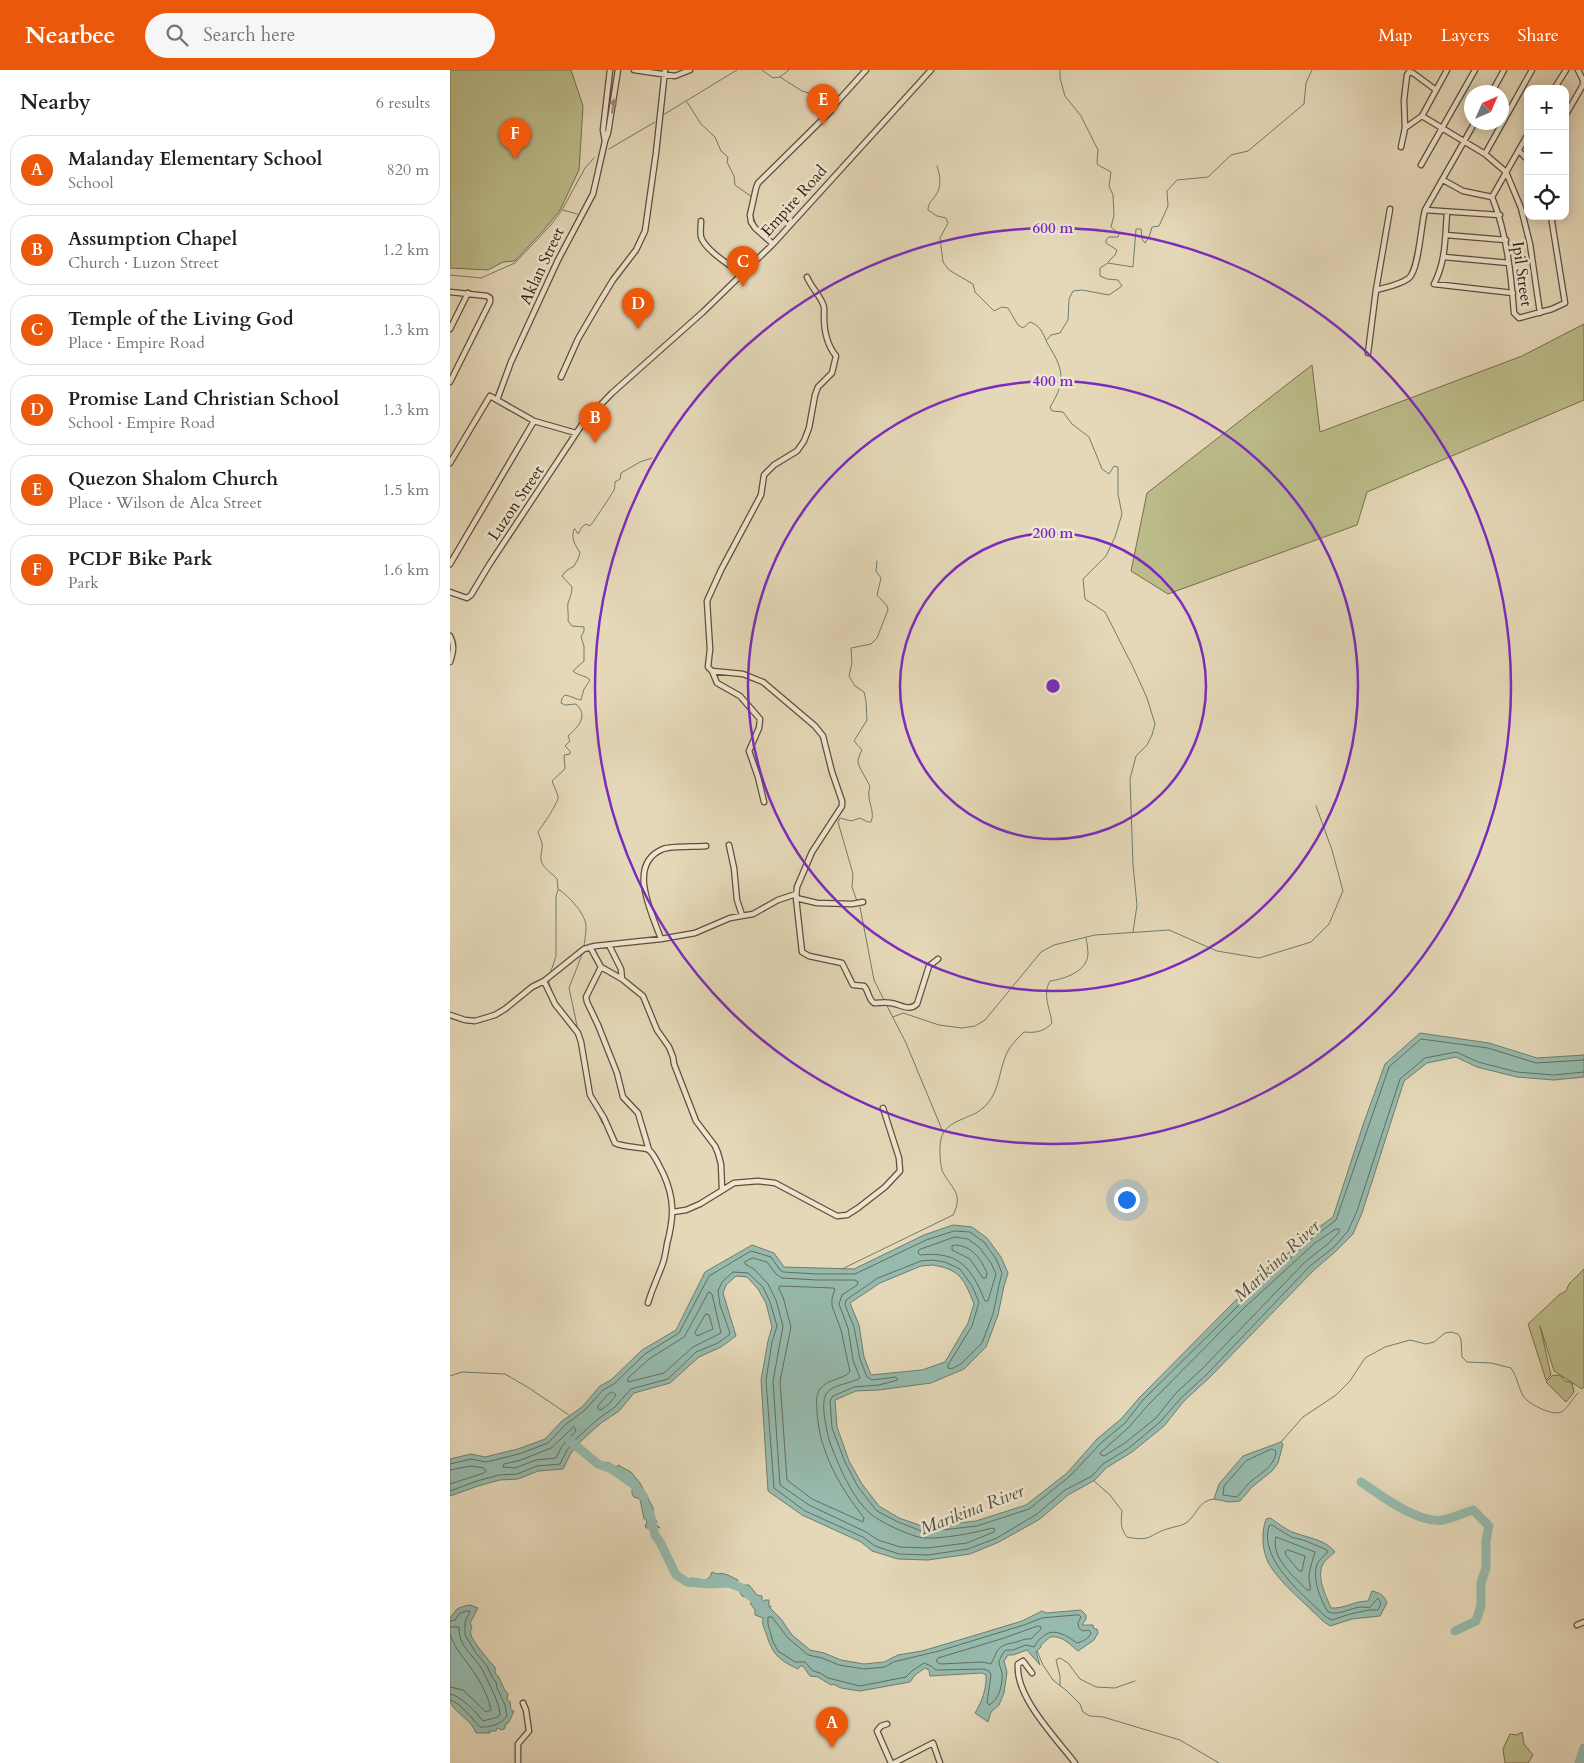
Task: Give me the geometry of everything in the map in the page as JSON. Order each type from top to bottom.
[{"type":"street","points":[[605,141],[603,130],[610,70]]},
{"type":"street","points":[[605,141],[613,111],[618,70]]},
{"type":"street","points":[[634,70],[680,75],[690,70]]},
{"type":"street","points":[[773,244],[755,228],[750,215],[758,184],[830,112],[866,70]]},
{"type":"street","name":"Empire Road","points":[[583,424],[612,393],[696,318],[773,244],[930,70]]},
{"type":"street","points":[[1405,128],[1422,116],[1447,70]]},
{"type":"street","points":[[1420,165],[1475,70]]},
{"type":"street","points":[[1496,85],[1504,70]]},
{"type":"street","points":[[1485,154],[1532,70]]},
{"type":"street","points":[[1557,85],[1566,70]]},
{"type":"street","points":[[1569,109],[1583,85],[1583,80],[1578,70]]},
{"type":"street","points":[[561,377],[598,302],[639,245],[645,231],[665,72]]},
{"type":"street","points":[[1401,147],[1405,128],[1404,100],[1406,75],[1409,72],[1413,73],[1436,90]]},
{"type":"street","points":[[1422,116],[1485,154],[1506,172],[1521,208],[1530,244],[1540,313]]},
{"type":"street","points":[[1376,290],[1399,284],[1411,276],[1420,244],[1421,223],[1426,210],[1470,130]]},
{"type":"street","name":"Aklan Street","points":[[496,400],[511,362],[558,260],[593,194],[605,141]]},
{"type":"street","points":[[1443,180],[1463,191],[1492,197],[1524,142]]},
{"type":"street","points":[[1519,151],[1524,156]]},
{"type":"street","name":"Ipil Street","points":[[1492,197],[1500,215],[1506,240],[1514,313],[1517,317],[1540,313],[1565,303],[1552,220]]},
{"type":"street","points":[[1368,352],[1376,290],[1390,209]]},
{"type":"street","points":[[1426,210],[1447,213],[1500,215]]},
{"type":"street","points":[[1447,213],[1442,268],[1434,284],[1513,293]]},
{"type":"street","points":[[701,221],[701,237],[705,243],[720,258],[742,274]]},
{"type":"street","points":[[1446,235],[1506,240]]},
{"type":"street","points":[[1444,257],[1509,263]]},
{"type":"street","points":[[764,802],[748,751],[759,728],[760,718],[740,696],[717,683],[708,667],[710,649],[707,601],[721,570],[761,495],[764,475],[774,465],[797,452],[804,441],[818,387],[832,373],[836,356],[827,342],[825,309],[807,277]]},
{"type":"street","points":[[450,292],[468,293],[490,298],[490,302],[450,382]]},
{"type":"street","points":[[450,329],[468,293]]},
{"type":"street","points":[[450,462],[490,396],[534,421],[576,433]]},
{"type":"street","points":[[450,564],[534,421]]},
{"type":"street","name":"Luzon Street","points":[[450,592],[469,597],[583,424]]},
{"type":"street","points":[[450,636],[454,651],[450,662]]},
{"type":"street","points":[[712,672],[743,674],[763,682],[815,726],[823,736],[842,806],[812,852],[797,887],[796,896],[802,952],[809,956],[842,963],[853,985],[864,986],[874,1003],[889,1002],[909,1008],[914,1007],[919,998],[929,966],[938,960]]},
{"type":"street","points":[[729,845],[734,865],[737,900],[742,915]]},
{"type":"street","points":[[661,939],[646,894],[643,876],[646,864],[654,854],[663,849],[706,846]]},
{"type":"street","points":[[450,1015],[475,1021],[496,1015],[532,987],[544,981],[578,952],[590,947],[695,933],[730,918],[753,914],[778,900],[796,896],[817,903],[852,904],[862,902]]},
{"type":"street","points":[[609,945],[622,969],[622,979]]},
{"type":"street","points":[[590,947],[601,967],[622,979],[643,996],[657,1030],[669,1047],[694,1116],[718,1153],[721,1164],[722,1190]]},
{"type":"street","points":[[601,967],[586,997],[586,1002],[617,1073],[624,1097],[638,1112],[649,1150],[659,1164],[672,1201],[673,1212],[663,1262],[648,1303]]},
{"type":"street","points":[[544,981],[555,1004],[578,1033],[590,1095],[604,1118],[615,1143],[630,1148],[649,1150]]},
{"type":"street","points":[[673,1212],[686,1210],[700,1204],[734,1183],[758,1181],[772,1182],[837,1216],[847,1216],[885,1187],[900,1171],[899,1158],[883,1108]]},
{"type":"street","points":[[1577,1625],[1584,1622]]},
{"type":"street","points":[[1032,1673],[1022,1661],[1017,1665],[1024,1694],[1036,1714],[1075,1763]]},
{"type":"street","points":[[518,1763],[518,1744],[529,1731],[523,1703]]},
{"type":"street","points":[[887,1724],[881,1726],[877,1731],[892,1763],[933,1743],[940,1763]]},
{"type":"green space","points":[[450,70],[571,70],[583,106],[579,170],[560,210],[515,261],[503,262],[488,270],[450,268]]},
{"type":"green space","points":[[1584,324],[1584,400],[1367,492],[1357,525],[1168,594],[1131,571],[1147,493],[1312,365],[1320,432],[1522,356]]},
{"type":"green space","points":[[1584,1269],[1584,1387],[1582,1389],[1554,1371],[1540,1326],[1551,1375],[1546,1380],[1528,1324],[1559,1295],[1566,1291],[1569,1284]]},
{"type":"green space","points":[[1553,1375],[1561,1376],[1565,1381],[1572,1383],[1574,1392],[1566,1402],[1546,1382]]},
{"type":"green space","points":[[1522,1732],[1524,1744],[1533,1755],[1528,1763],[1505,1763],[1503,1749],[1510,1734],[1517,1735]]},
{"type":"water","points":[[1420,1033],[1489,1043],[1537,1058],[1584,1055],[1584,1077],[1554,1080],[1517,1077],[1477,1067],[1456,1057],[1427,1063],[1404,1081],[1362,1213],[1353,1234],[1314,1270],[1210,1377],[1184,1401],[1164,1426],[1132,1452],[1106,1468],[1095,1480],[1068,1495],[1040,1519],[999,1542],[970,1554],[928,1560],[898,1559],[872,1551],[861,1542],[802,1515],[768,1491],[761,1380],[772,1327],[766,1303],[758,1289],[747,1277],[736,1276],[726,1285],[723,1293],[736,1336],[721,1347],[699,1357],[670,1383],[634,1393],[619,1411],[601,1423],[581,1441],[571,1453],[563,1469],[538,1471],[518,1479],[500,1480],[450,1496],[450,1459],[471,1454],[485,1457],[518,1449],[545,1439],[562,1421],[582,1407],[600,1386],[611,1380],[642,1350],[676,1330],[705,1272],[752,1245],[774,1253],[784,1267],[854,1269],[924,1235],[953,1225],[972,1227],[987,1238],[1001,1257],[1008,1273],[998,1315],[986,1347],[964,1369],[931,1383],[856,1391],[835,1400],[837,1427],[849,1461],[862,1484],[879,1506],[899,1518],[925,1527],[976,1521],[1026,1505],[1067,1473],[1097,1439],[1121,1419],[1140,1397],[1236,1300],[1308,1235],[1333,1217],[1385,1064]],"holes":[[[932,1265],[949,1269],[960,1277],[974,1304],[968,1323],[945,1362],[922,1370],[871,1375],[864,1357],[859,1325],[850,1303],[880,1283],[921,1266]]]},
{"type":"water","points":[[1281,1442],[1283,1444],[1278,1463],[1240,1501],[1229,1502],[1214,1499],[1219,1484],[1243,1456]]},
{"type":"water","points":[[607,1462],[631,1472],[640,1483],[653,1508],[653,1515],[657,1522],[655,1523],[660,1528],[653,1525],[646,1528],[646,1519],[644,1519],[640,1499],[632,1494],[632,1490],[637,1490],[637,1487],[633,1482],[628,1482],[622,1477],[622,1474],[617,1470],[605,1467]]},
{"type":"water","points":[[1270,1518],[1292,1532],[1322,1542],[1335,1552],[1324,1562],[1321,1569],[1322,1586],[1331,1608],[1368,1601],[1372,1591],[1385,1598],[1387,1603],[1380,1616],[1352,1619],[1330,1626],[1323,1621],[1287,1586],[1269,1564],[1265,1553],[1263,1536],[1264,1524],[1266,1519]]},
{"type":"water","points":[[712,1572],[730,1576],[738,1580],[737,1583],[740,1585],[749,1585],[757,1595],[762,1596],[762,1602],[769,1600],[769,1607],[771,1606],[770,1608],[781,1619],[792,1635],[810,1650],[841,1660],[864,1664],[884,1662],[898,1655],[922,1651],[966,1638],[1022,1621],[1042,1611],[1046,1613],[1081,1610],[1086,1615],[1082,1625],[1093,1625],[1098,1633],[1094,1640],[1078,1651],[1062,1639],[1050,1637],[1036,1652],[1040,1665],[1027,1650],[1008,1655],[1004,1661],[1007,1672],[1004,1693],[999,1705],[991,1712],[988,1722],[975,1713],[982,1699],[986,1684],[986,1675],[982,1673],[930,1676],[929,1670],[925,1668],[915,1675],[910,1682],[860,1691],[831,1685],[818,1677],[810,1676],[803,1666],[800,1666],[798,1669],[791,1666],[773,1651],[763,1626],[763,1618],[755,1615],[755,1610],[750,1603],[753,1603],[753,1596],[746,1594],[745,1597],[742,1596],[735,1583],[716,1580],[701,1587],[698,1582],[691,1578],[699,1579],[703,1582],[710,1577]]},
{"type":"water","points":[[470,1605],[478,1608],[470,1623],[472,1627],[471,1635],[495,1667],[495,1673],[508,1694],[507,1699],[510,1702],[511,1710],[514,1711],[505,1728],[502,1730],[497,1728],[496,1731],[489,1731],[490,1733],[476,1733],[474,1728],[450,1702],[450,1618],[457,1609]]},
{"type":"waterway","points":[[663,115],[737,70]]},
{"type":"waterway","points":[[762,70],[773,78],[780,77],[802,91],[809,93],[823,114]]},
{"type":"waterway","points":[[780,77],[789,70]]},
{"type":"waterway","points":[[1060,70],[1060,78],[1065,96],[1081,116],[1098,150],[1098,165],[1111,172],[1109,186],[1113,195],[1114,215],[1111,227],[1119,234],[1118,237],[1109,237],[1106,240],[1106,243],[1117,250],[1108,262]]},
{"type":"waterway","points":[[1133,932],[1137,905],[1133,865],[1130,779],[1136,756],[1147,745],[1155,724],[1147,698],[1105,612],[1085,599],[1083,579],[1106,556],[1115,537],[1122,514],[1118,494],[1118,467],[1114,466],[1109,474],[1102,469],[1089,437],[1072,424],[1063,412],[1052,411],[1050,407],[1059,389],[1061,373],[1056,358],[1046,341],[1051,335],[1060,333],[1068,320],[1069,299],[1073,291],[1082,290],[1109,295],[1122,286],[1118,280],[1100,276],[1100,268],[1108,263],[1133,267],[1136,229],[1141,229],[1142,239],[1145,243],[1152,227],[1159,226],[1168,206],[1167,191],[1177,180],[1208,177],[1231,155],[1248,151],[1304,104],[1306,83],[1312,70]]},
{"type":"waterway","points":[[687,102],[701,124],[715,137],[721,151],[728,157],[727,162],[734,176],[735,185],[752,197]]},
{"type":"waterway","points":[[609,149],[655,122]]},
{"type":"waterway","points":[[450,275],[481,278],[515,263],[550,226],[562,210],[585,168],[594,158]]},
{"type":"waterway","points":[[937,166],[940,184],[936,195],[929,204],[928,210],[937,216],[946,218],[948,223],[940,238],[943,262],[949,270],[973,284],[975,292],[994,311],[1002,307],[1008,308],[1018,325],[1023,328],[1030,322],[1033,323],[1040,329],[1046,340]]},
{"type":"waterway","points":[[563,210],[577,214]]},
{"type":"waterway","points":[[752,212],[756,225]]},
{"type":"waterway","points":[[584,948],[586,928],[584,917],[572,901],[558,889],[557,879],[542,863],[542,843],[538,832],[558,799],[558,794],[552,781],[565,769],[564,755],[570,754],[570,751],[565,746],[570,741],[568,736],[581,721],[582,717],[580,708],[576,704],[565,705],[561,703],[562,698],[565,695],[581,700],[584,689],[590,680],[573,671],[584,661],[584,646],[581,637],[584,627],[572,626],[568,621],[568,603],[572,587],[562,576],[574,566],[580,553],[573,539],[574,529],[578,534],[586,524],[590,526],[615,488],[615,482],[620,479],[621,473],[640,462],[652,458]]},
{"type":"waterway","points":[[857,901],[852,887],[853,874],[838,822],[840,818],[851,821],[860,818],[871,822],[872,818],[869,796],[870,787],[858,762],[862,750],[854,741],[867,720],[866,701],[864,692],[855,686],[849,676],[852,663],[851,648],[871,644],[877,638],[888,610],[887,606],[877,595],[881,578],[876,571],[877,561]]},
{"type":"waterway","points":[[893,1017],[903,1013],[939,1025],[962,1028],[975,1026],[985,1020],[1041,952],[1054,945],[1095,935],[1169,930],[1217,951],[1259,958],[1311,942],[1329,924],[1343,891],[1332,850],[1316,806]]},
{"type":"waterway","points":[[550,974],[556,956],[556,896],[558,890]]},
{"type":"waterway","points":[[860,907],[874,980],[884,1000]]},
{"type":"waterway","points":[[842,1269],[953,1215],[957,1195],[945,1176],[941,1163],[940,1142],[944,1132],[953,1124],[978,1112],[989,1102],[996,1088],[1005,1056],[1014,1042],[1024,1032],[1043,1030],[1052,1023],[1047,1002],[1048,986],[1050,981],[1074,974],[1084,966],[1088,954],[1086,938]]},
{"type":"waterway","points":[[578,1030],[569,988],[583,952]]},
{"type":"waterway","points":[[548,980],[555,1000]]},
{"type":"waterway","points":[[886,1004],[906,1043],[943,1132]]},
{"type":"waterway","points":[[596,1109],[602,1123],[606,1127]]},
{"type":"waterway","points":[[1281,1442],[1303,1417],[1336,1395],[1350,1381],[1365,1358],[1385,1347],[1410,1340],[1426,1344],[1434,1342],[1445,1333],[1451,1332],[1458,1334],[1461,1339],[1462,1357],[1467,1362],[1491,1363],[1511,1368],[1524,1397],[1542,1409],[1559,1413],[1563,1411],[1578,1393]]},
{"type":"waterway","points":[[450,1376],[462,1372],[505,1374],[569,1415]]},
{"type":"waterway","points":[[570,1441],[598,1464],[612,1469],[633,1484],[644,1497]]},
{"type":"waterway","points":[[1094,1481],[1110,1495],[1122,1511],[1123,1531],[1127,1537],[1146,1538],[1184,1524],[1204,1502],[1214,1499]]},
{"type":"waterway","points":[[1361,1482],[1400,1508],[1423,1518],[1443,1520],[1473,1510],[1489,1526],[1486,1540],[1486,1568],[1481,1583],[1481,1606],[1476,1621],[1455,1631]]},
{"type":"waterway","points":[[650,1514],[655,1535],[676,1575],[687,1582],[729,1583],[742,1588],[761,1606]]},
{"type":"waterway","points":[[1037,1651],[1043,1665],[1053,1680],[1080,1704],[1083,1712],[1090,1716],[1103,1717],[1180,1740],[1219,1763]]},
{"type":"waterway","points":[[1060,1686],[1060,1676],[1056,1660],[1060,1658],[1068,1663],[1080,1679],[1096,1687],[1115,1688],[1135,1681]]},
{"type":"waterway","points":[[1579,1763],[1584,1748]]},
{"type":"place","name":"Quezon Shalom Church","points":[[823,125]]},
{"type":"place","name":"PCDF Bike Park","points":[[515,159]]},
{"type":"place","name":"Temple of the Living God","points":[[743,287]]},
{"type":"place","name":"Promise Land Christian School","points":[[638,329]]},
{"type":"place","name":"Assumption Chapel","points":[[595,443]]},
{"type":"place","name":"Malanday Elementary School","points":[[832,1748]]},
{"type":"water label","name":"Marikina River","points":[[1277,1261]]},
{"type":"water label","name":"Marikina River","points":[[972,1510]]}]
